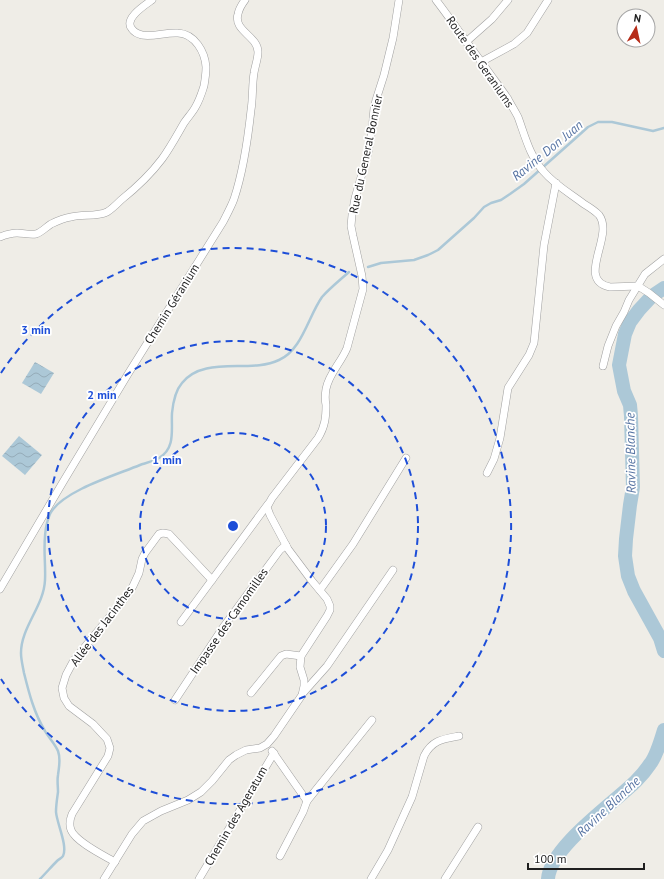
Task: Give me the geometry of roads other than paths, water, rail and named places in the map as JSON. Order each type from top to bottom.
[{"type":"street","points":[[0,237],[17,233],[36,233],[72,216],[100,214],[108,211],[129,194],[152,171],[162,159],[196,106],[204,86],[206,67],[203,55],[192,38],[186,34],[180,33],[139,35],[130,26],[133,16],[152,0]]},
{"type":"street","name":"Chemin Géranium","points":[[0,589],[124,380],[223,222],[234,200],[243,164],[258,52],[256,44],[239,25],[237,19],[239,10],[245,0]]},
{"type":"street","name":"Rue du General Bonnier","points":[[269,504],[323,431],[326,414],[326,389],[331,374],[345,354],[362,292],[362,276],[353,236],[352,215],[355,198],[368,153],[374,108],[393,38],[399,0]]},
{"type":"street","name":"Route des Geraniums","points":[[436,0],[507,98],[517,116],[534,160],[544,173],[599,215],[603,225],[603,231],[594,268],[596,279],[605,286],[610,287],[638,286]]},
{"type":"street","points":[[466,42],[492,19],[508,0]]},
{"type":"street","points":[[481,62],[514,44],[527,33],[548,0]]},
{"type":"street","points":[[488,473],[500,438],[508,388],[531,351],[534,343],[544,245],[556,183]]},
{"type":"street","points":[[603,366],[611,338],[629,300],[645,274],[664,259]]},
{"type":"street","points":[[638,286],[662,304]]},
{"type":"street","points":[[320,590],[353,544],[406,458]]},
{"type":"street","points":[[269,504],[267,508],[268,511],[286,545],[304,571],[327,599],[330,606],[327,616],[301,656],[300,667],[304,680],[302,695]]},
{"type":"street","points":[[181,622],[269,504]]},
{"type":"street","name":"Allée des Jacinthes","points":[[115,862],[78,839],[70,829],[72,814],[108,756],[110,748],[107,739],[93,724],[70,706],[64,698],[62,688],[66,675],[74,660],[125,598],[139,573],[145,553],[160,534],[169,534],[212,580]]},
{"type":"street","name":"Impasse des Camomilles","points":[[175,700],[224,626],[280,550],[286,545]]},
{"type":"street","points":[[104,879],[132,834],[143,821],[161,811],[188,800],[201,792],[229,760],[236,755],[246,750],[260,748],[268,744],[302,695],[327,666],[393,570]]},
{"type":"street","points":[[251,693],[281,656],[286,654],[301,656]]},
{"type":"street","points":[[280,856],[289,836],[303,812],[307,801],[372,720]]},
{"type":"street","points":[[371,879],[388,850],[412,797],[426,751],[442,739],[459,736]]},
{"type":"street","points":[[268,744],[307,801]]},
{"type":"street","name":"Chemin des Ageratum","points":[[199,879],[274,753]]},
{"type":"street","points":[[445,879],[478,827]]},
{"type":"water","points":[[35,362],[54,373],[41,394],[22,383]]},
{"type":"water","points":[[19,436],[42,455],[25,475],[2,456]]},
{"type":"waterway","name":"Ravine Don Juan","points":[[368,267],[381,263],[414,260],[438,250],[474,218],[484,207],[501,200],[524,184],[588,127],[598,122],[612,122],[653,131],[664,128]]},
{"type":"waterway","name":"Ravine Don Juan","points":[[40,879],[57,861],[63,857],[64,852],[56,812],[60,763],[57,748],[45,731],[35,710],[24,673],[21,653],[22,643],[28,625],[44,590],[45,537],[50,513],[58,504],[79,490],[105,478],[155,460],[164,454],[168,449],[172,438],[172,413],[176,393],[182,383],[191,375],[202,370],[215,367],[255,366],[267,364],[279,360],[287,355],[299,341],[322,297],[349,272]]},
{"type":"waterway","name":"Ravine Blanche","points":[[664,288],[652,296],[630,322],[625,334],[619,365],[624,391],[630,405],[631,416],[633,487],[625,556],[628,576],[634,591],[660,638],[664,651]]},
{"type":"waterway","name":"Ravine Blanche","points":[[548,879],[551,867],[571,840],[584,826],[636,781],[645,771],[654,757],[664,730]]}]
